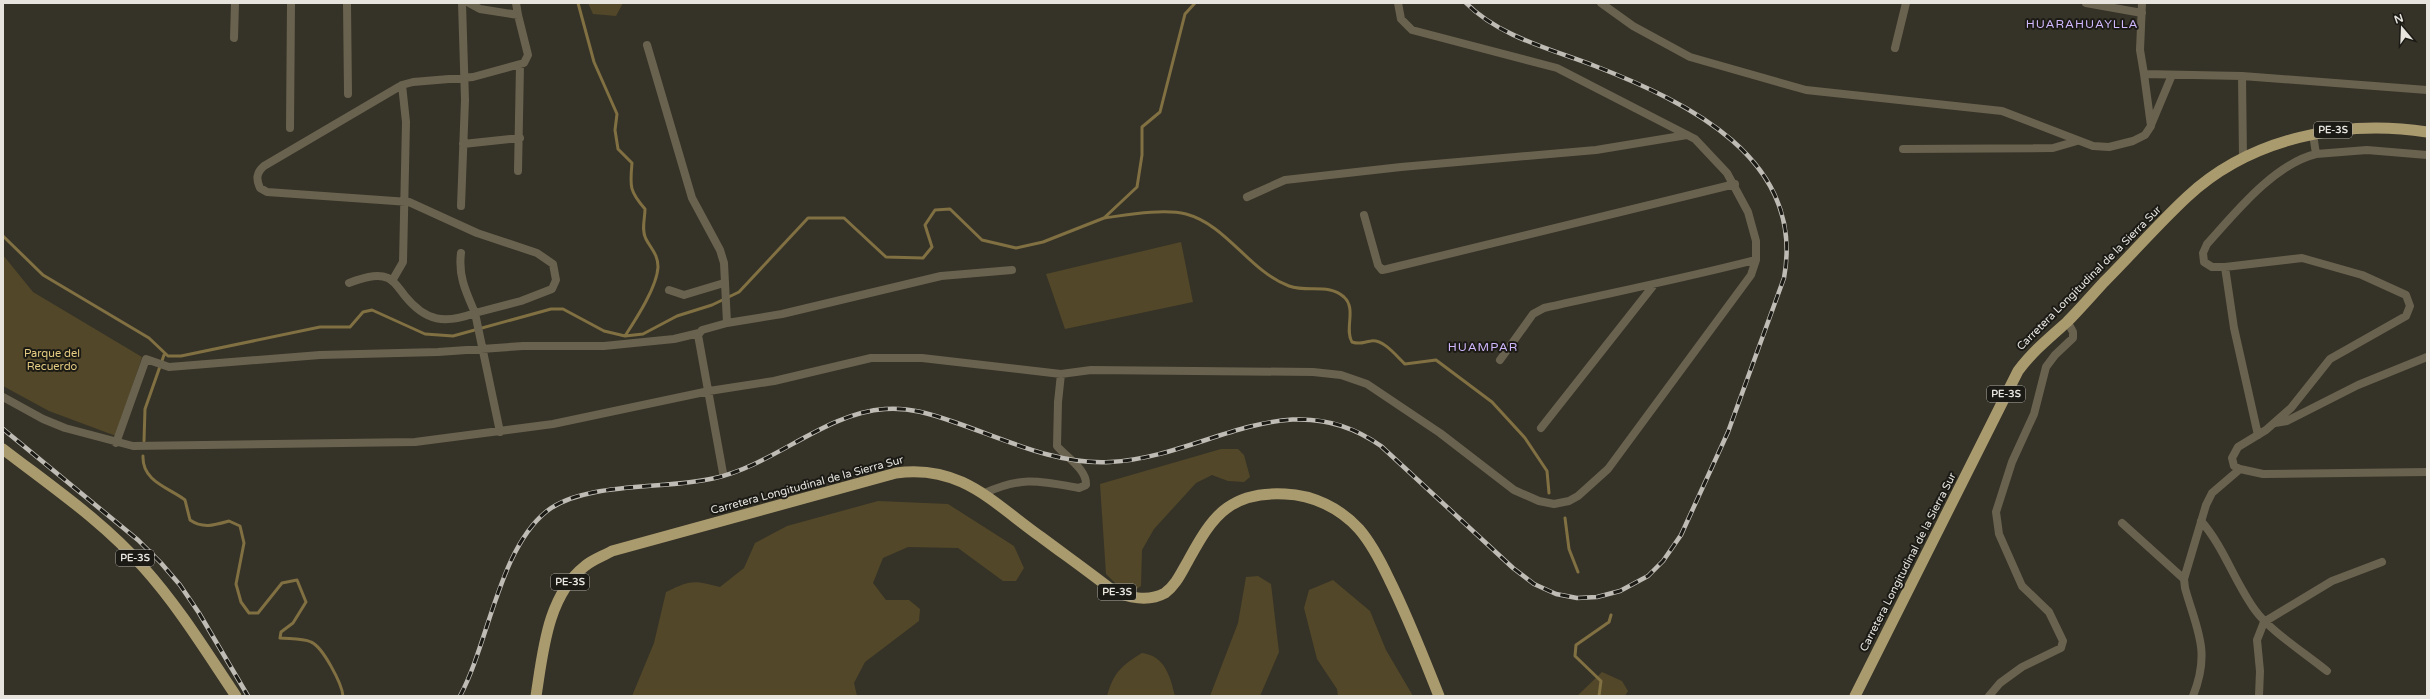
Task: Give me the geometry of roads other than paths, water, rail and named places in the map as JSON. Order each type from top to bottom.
[{"type":"highway","name":"Carretera Longitudinal de la Sierra Sur","points":[[1855,696],[2018,371],[2033,350],[2067,321],[2187,197],[2205,182],[2243,159],[2273,146],[2313,134],[2370,128],[2396,128],[2427,132]]},
{"type":"highway","name":"PE-3S","points":[[3,449],[101,527],[144,567],[183,618],[236,696]]},
{"type":"highway","name":"Carretera Longitudinal de la Sierra Sur","points":[[536,696],[546,639],[558,602],[568,584],[585,566],[612,551],[896,472],[916,470],[938,473],[958,479],[984,493],[1112,590],[1125,595],[1140,598],[1152,598],[1172,587],[1216,518],[1228,507],[1242,500],[1272,493],[1291,494],[1320,501],[1353,523],[1375,552],[1403,606],[1439,696]]},
{"type":"street","points":[[234,38],[235,3]]},
{"type":"street","points":[[290,128],[291,3]]},
{"type":"street","points":[[347,3],[348,94]]},
{"type":"street","points":[[461,206],[464,78],[462,3]]},
{"type":"street","points":[[468,3],[480,9],[518,15]]},
{"type":"street","points":[[349,283],[363,278],[387,278],[392,281],[414,308],[428,316],[446,320],[522,301],[552,289],[556,280],[553,264],[537,253],[478,233],[405,202],[267,192],[260,188],[257,177],[259,170],[264,166],[402,85],[413,82],[464,78],[524,63],[528,55],[516,3]]},
{"type":"street","points":[[3,397],[43,419],[116,443],[133,446],[415,442],[552,424],[709,391],[774,381],[871,358],[891,356],[922,358],[1061,374],[1091,370],[1313,372],[1341,375],[1367,384],[1440,433],[1514,490],[1539,502],[1554,504],[1569,501],[1578,496],[1608,469],[1744,286],[1751,275],[1756,260],[1756,241],[1753,230],[1735,184],[1716,159],[1687,135],[1557,68],[1412,30],[1401,19],[1398,3]]},
{"type":"street","points":[[1601,3],[1633,26],[1690,57],[1783,85],[1806,90],[2002,111],[2093,146],[2121,145],[2145,135],[2151,126],[2172,75]]},
{"type":"street","points":[[1895,48],[1906,3]]},
{"type":"street","points":[[2086,3],[2142,13]]},
{"type":"street","points":[[2142,3],[2140,50],[2151,126]]},
{"type":"street","points":[[647,45],[692,198],[720,250],[724,263],[727,323]]},
{"type":"street","points":[[518,171],[520,138],[520,65]]},
{"type":"street","points":[[2144,74],[2242,76],[2427,90]]},
{"type":"street","points":[[2242,76],[2243,159]]},
{"type":"street","points":[[392,281],[403,262],[406,122],[402,85]]},
{"type":"street","points":[[2313,134],[2316,154]]},
{"type":"street","points":[[1247,197],[1284,180],[1401,167],[1596,150],[1687,135]]},
{"type":"street","points":[[463,144],[520,138]]},
{"type":"street","points":[[1903,149],[2053,148],[2077,141]]},
{"type":"street","points":[[2427,155],[2367,150],[2307,156],[2273,176],[2207,244],[2203,254],[2204,262],[2212,267],[2225,267],[2302,258],[2362,274],[2406,295],[2410,306],[2406,316],[2330,359],[2291,408],[2258,435],[2238,447],[2232,458],[2234,466],[2240,469],[2263,474],[2427,472]]},
{"type":"street","points":[[1364,215],[1378,265],[1382,270],[1735,184]]},
{"type":"street","points":[[461,253],[460,264],[462,284],[475,313],[500,432]]},
{"type":"street","points":[[1500,360],[1533,314],[1544,308],[1630,288],[1653,286],[1756,260]]},
{"type":"street","points":[[2225,267],[2234,328],[2258,435]]},
{"type":"street","points":[[116,443],[146,359],[169,367],[320,355],[438,352],[522,346],[604,346],[674,339],[699,333],[727,323],[782,314],[941,276],[1012,270]]},
{"type":"street","points":[[669,290],[684,295],[725,286]]},
{"type":"street","points":[[1541,428],[1653,286]]},
{"type":"street","points":[[1989,696],[2000,683],[2022,667],[2061,648],[2064,641],[2049,612],[2022,586],[1999,534],[1996,512],[2012,462],[2034,414],[2046,367],[2054,355],[2072,338],[2073,332],[2067,321]]},
{"type":"street","points":[[699,333],[723,473]]},
{"type":"street","points":[[2274,423],[2288,421],[2358,385],[2427,357]]},
{"type":"street","points":[[984,493],[1000,486],[1023,480],[1079,488],[1086,485],[1085,477],[1072,460],[1057,446],[1058,402],[1061,374]]},
{"type":"street","points":[[2193,696],[2200,679],[2202,645],[2185,588],[2184,579],[2201,521],[2212,493],[2240,469]]},
{"type":"street","points":[[2201,521],[2215,537],[2253,608],[2264,622],[2327,671]]},
{"type":"street","points":[[2122,523],[2184,579]]},
{"type":"street","points":[[2260,696],[2260,671],[2257,640],[2264,622],[2332,581],[2382,562]]},
{"type":"waterway","points":[[578,3],[594,62],[617,114],[615,130],[618,149],[632,163],[631,183],[633,193],[645,209],[643,228],[648,243],[656,255],[658,262],[657,275],[650,293],[625,336]]},
{"type":"waterway","points":[[3,236],[43,275],[149,338],[168,356],[181,356],[320,327],[350,327],[363,312],[372,310],[425,334],[453,336],[551,309],[563,309],[604,331],[625,336],[643,334],[677,316],[712,305],[739,292],[808,218],[844,218],[886,257],[923,258],[932,247],[925,225],[935,210],[950,209],[982,240],[1016,248],[1043,242],[1104,218],[1137,187],[1142,155],[1142,127],[1160,112],[1185,14],[1195,3]]},
{"type":"waterway","points":[[1104,218],[1156,212],[1177,212],[1186,214],[1201,220],[1214,228],[1250,260],[1275,279],[1296,288],[1325,289],[1338,293],[1344,297],[1350,307],[1349,331],[1352,342],[1360,343],[1376,341],[1381,343],[1390,349],[1405,364],[1436,360],[1492,402],[1525,438],[1547,471],[1549,493]]},
{"type":"waterway","points":[[144,441],[145,409],[164,355]]},
{"type":"waterway","points":[[143,456],[144,465],[152,478],[185,500],[190,520],[200,525],[214,525],[229,521],[240,526],[244,543],[236,584],[241,602],[249,613],[258,613],[282,583],[297,580],[306,602],[293,623],[281,632],[280,638],[304,640],[316,645],[331,666],[342,690],[343,696]]},
{"type":"waterway","points":[[1565,518],[1569,549],[1578,572]]},
{"type":"waterway","points":[[1599,696],[1601,681],[1575,656],[1576,645],[1609,622],[1611,615]]},
{"type":"railway","points":[[460,696],[479,650],[506,572],[517,548],[531,528],[547,511],[563,501],[583,495],[627,488],[696,482],[715,478],[758,462],[820,429],[841,420],[863,413],[885,409],[903,409],[928,414],[1030,450],[1090,462],[1110,462],[1146,457],[1247,427],[1280,421],[1313,420],[1347,428],[1381,446],[1513,568],[1534,584],[1556,594],[1577,598],[1597,597],[1620,591],[1648,576],[1663,561],[1681,535],[1728,432],[1784,278],[1786,236],[1777,199],[1758,168],[1732,140],[1701,117],[1666,97],[1630,81],[1595,66],[1544,48],[1510,33],[1494,25],[1466,3]]},
{"type":"railway","points":[[3,429],[138,540],[161,563],[180,585],[199,613],[248,696]]},
{"type":"district","name":"HUARAHUAYLLA","points":[[2082,24]]},
{"type":"district","name":"HUAMPAR","points":[[1483,347]]},
{"type":"park label","name":"Parque del Recuerdo","points":[[52,359]]}]
